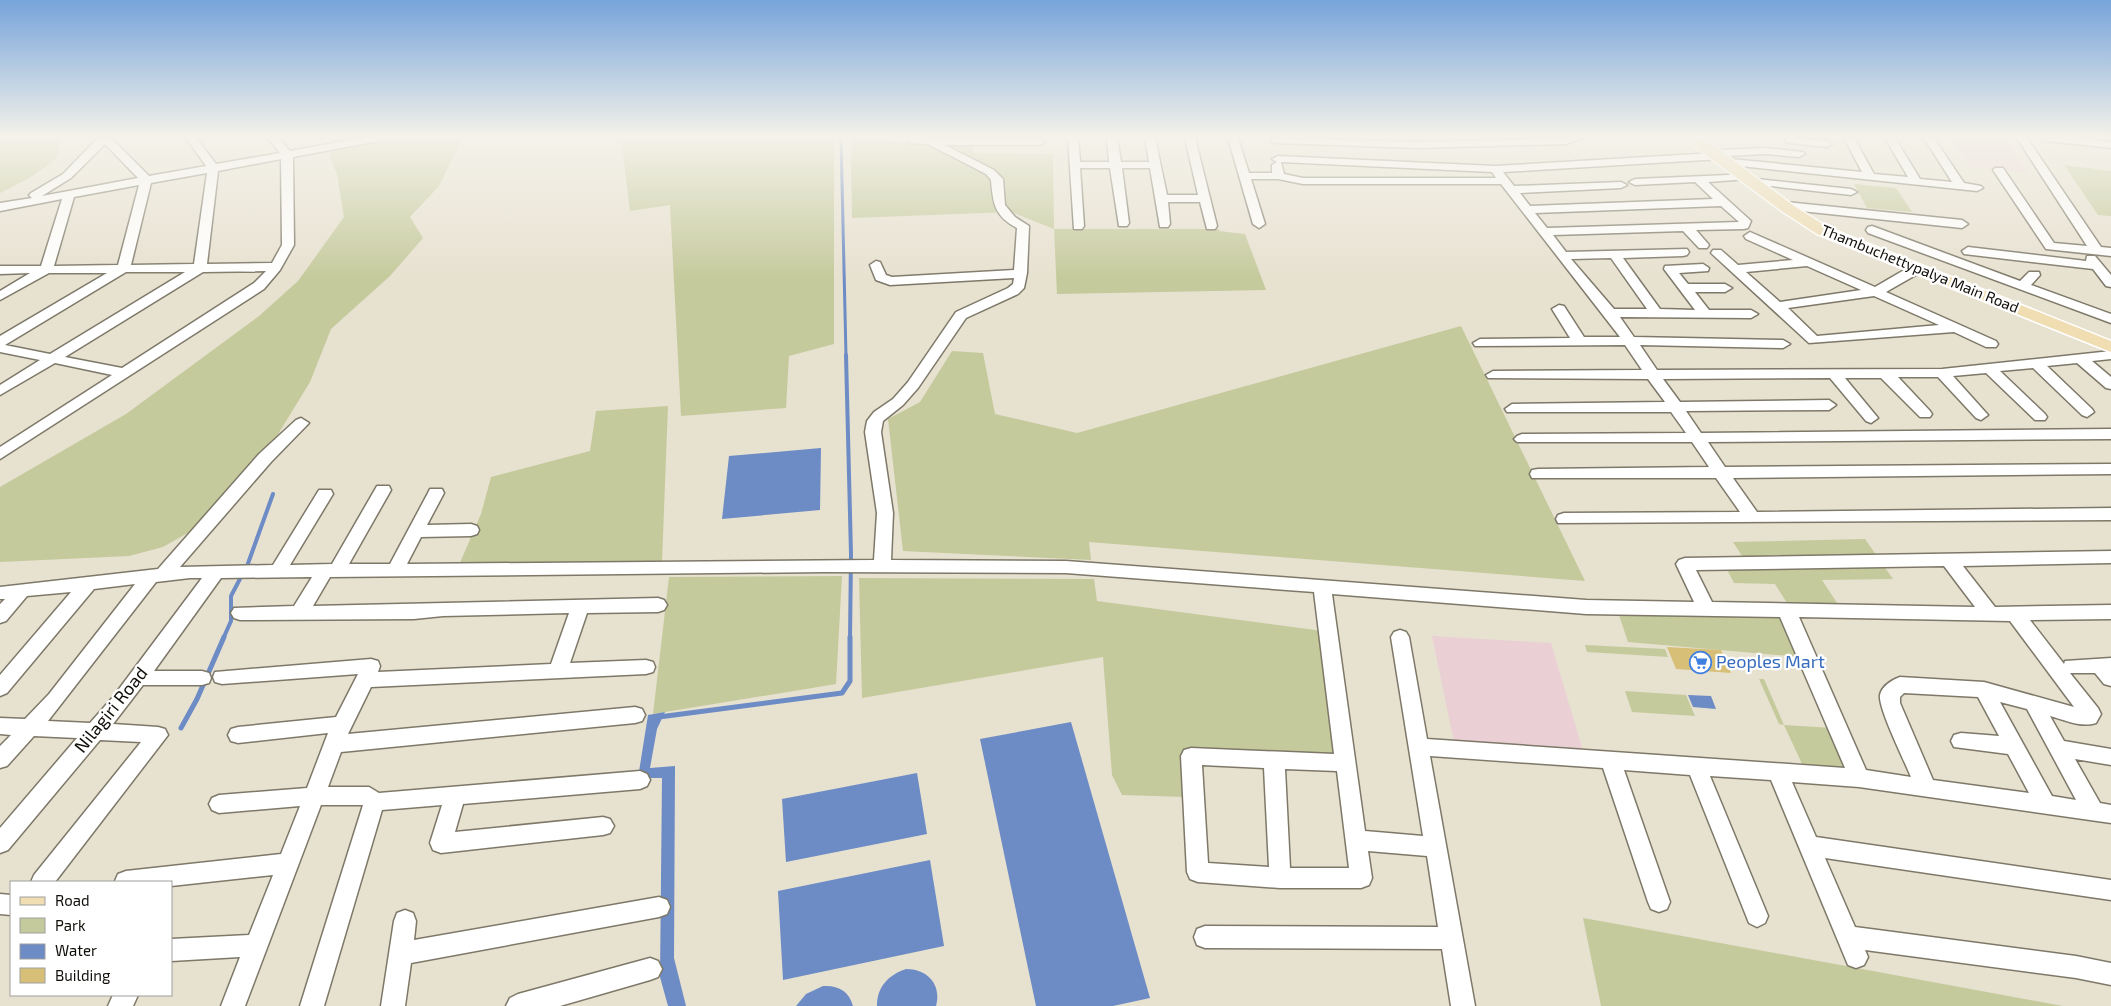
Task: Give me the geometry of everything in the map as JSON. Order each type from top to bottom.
[{"type":"main road","name":"Thambuchettypalya Main Road","points":[[1759,185],[1808,222],[1831,234],[2111,347]]},
{"type":"street","points":[[12,204],[41,193],[54,185]]},
{"type":"street","points":[[0,207],[119,185]]},
{"type":"street","points":[[0,342],[124,268],[145,185]]},
{"type":"street","points":[[200,268],[212,185]]},
{"type":"street","points":[[0,454],[259,286],[276,267],[288,245],[287,185]]},
{"type":"street","points":[[877,567],[885,513],[873,432],[875,421],[886,408],[898,402],[914,385],[961,315],[1013,291],[1019,285],[1023,226],[1011,220],[999,205],[997,185]]},
{"type":"street","points":[[1077,185],[1078,226]]},
{"type":"street","points":[[1118,185],[1123,223]]},
{"type":"street","points":[[1159,185],[1164,224]]},
{"type":"street","points":[[1202,185],[1211,226]]},
{"type":"street","points":[[1246,185],[1259,224]]},
{"type":"street","points":[[1508,185],[1621,185]]},
{"type":"street","points":[[1508,185],[1562,256],[1610,313],[1752,517]]},
{"type":"street","points":[[1544,232],[1744,225],[1744,221],[1705,185]]},
{"type":"street","points":[[1797,185],[1851,192]]},
{"type":"street","points":[[1951,185],[1977,188]]},
{"type":"street","points":[[2009,185],[2050,246],[2111,252]]},
{"type":"street","points":[[2053,185],[2097,251]]},
{"type":"street","points":[[0,296],[46,270],[69,194]]},
{"type":"street","points":[[1162,199],[1205,198]]},
{"type":"street","points":[[1527,210],[1724,202]]},
{"type":"street","points":[[1786,206],[1962,224]]},
{"type":"street","points":[[1686,227],[1703,245]]},
{"type":"street","points":[[1872,230],[2111,319]]},
{"type":"street","points":[[1750,236],[1991,344]]},
{"type":"street","points":[[2083,250],[2111,284]]},
{"type":"street","points":[[1968,251],[2097,266]]},
{"type":"street","points":[[1562,256],[1684,252]]},
{"type":"street","points":[[1717,253],[1814,340],[1956,328]]},
{"type":"street","points":[[1614,254],[1657,314]]},
{"type":"street","points":[[1735,269],[1808,262]]},
{"type":"street","points":[[876,265],[881,277],[890,281],[1021,273]]},
{"type":"street","points":[[0,270],[276,267]]},
{"type":"street","points":[[0,392],[200,268]]},
{"type":"street","points":[[1704,268],[1670,269],[1705,314]]},
{"type":"street","points":[[1777,306],[1876,292],[1916,269]]},
{"type":"street","points":[[2022,286],[2034,275]]},
{"type":"street","points":[[1685,288],[1725,288]]},
{"type":"street","points":[[1559,309],[1580,342]]},
{"type":"street","points":[[1610,313],[1751,314]]},
{"type":"street","points":[[1520,327],[1528,342]]},
{"type":"street","points":[[1480,343],[1630,341],[1783,344]]},
{"type":"street","points":[[0,348],[123,373]]},
{"type":"street","points":[[1493,376],[1942,373],[2111,355]]},
{"type":"street","points":[[2080,358],[2111,385]]},
{"type":"street","points":[[2037,364],[2087,412]]},
{"type":"street","points":[[1989,368],[2040,417]]},
{"type":"street","points":[[1942,373],[1982,415]]},
{"type":"street","points":[[1834,374],[1871,418]]},
{"type":"street","points":[[1886,374],[1925,414]]},
{"type":"street","points":[[1512,409],[1829,405]]},
{"type":"street","points":[[0,760],[56,699],[66,684],[158,574],[264,458],[301,423]]},
{"type":"street","points":[[1522,439],[2111,434]]},
{"type":"street","points":[[1538,474],[2111,469]]},
{"type":"street","points":[[300,612],[331,571],[384,490]]},
{"type":"street","points":[[395,570],[436,492]]},
{"type":"street","points":[[277,572],[325,494]]},
{"type":"street","points":[[1564,519],[2111,514]]},
{"type":"street","points":[[416,531],[472,530]]},
{"type":"street","points":[[1706,609],[1685,564],[2111,557]]},
{"type":"street","points":[[1949,560],[1989,612]]},
{"type":"street","points":[[0,593],[88,584],[158,574],[190,572],[825,566],[1066,567],[1532,604],[2015,614],[2111,612]]},
{"type":"street","name":"Nilagiri Road","points":[[0,843],[95,732],[138,678],[216,572]]},
{"type":"street","points":[[0,688],[88,584]]},
{"type":"street","points":[[1322,587],[1346,764],[1361,878],[1280,878],[1198,872],[1191,756],[1346,764]]},
{"type":"street","points":[[0,616],[22,591]]},
{"type":"street","points":[[240,612],[414,612],[443,609],[658,605]]},
{"type":"street","points":[[558,671],[581,606]]},
{"type":"street","points":[[1786,609],[1860,778]]},
{"type":"street","points":[[1923,782],[1890,703],[1890,694],[1900,685],[1984,690],[2080,716],[2089,717],[2091,714],[2015,614]]},
{"type":"street","points":[[1400,637],[1463,1006]]},
{"type":"street","points":[[222,677],[371,666],[342,724],[233,1006]]},
{"type":"street","points":[[2072,666],[2107,670]]},
{"type":"street","points":[[365,680],[646,667]]},
{"type":"street","points":[[138,678],[202,678]]},
{"type":"street","points":[[1984,690],[2042,799]]},
{"type":"street","points":[[2033,703],[2058,748],[2102,813]]},
{"type":"street","points":[[334,744],[635,715]]},
{"type":"street","points":[[238,735],[342,724]]},
{"type":"street","points":[[0,726],[158,735],[43,881]]},
{"type":"street","points":[[1961,741],[2014,746]]},
{"type":"street","points":[[1419,747],[1778,774],[1923,782],[2042,799],[2102,813]]},
{"type":"street","points":[[2058,748],[2111,757]]},
{"type":"street","points":[[1274,760],[1280,878]]},
{"type":"street","points":[[1611,761],[1659,902]]},
{"type":"street","points":[[1698,768],[1757,916]]},
{"type":"street","points":[[1778,774],[1852,947],[2076,967],[2111,974]]},
{"type":"street","points":[[374,802],[640,780]]},
{"type":"street","points":[[219,804],[314,796],[369,796],[374,802]]},
{"type":"street","points":[[454,796],[441,843],[603,826]]},
{"type":"street","points":[[312,1006],[374,802]]},
{"type":"street","points":[[1356,840],[1435,847]]},
{"type":"street","points":[[1809,846],[2111,890]]},
{"type":"street","points":[[126,881],[289,863]]},
{"type":"street","points":[[400,954],[659,907]]},
{"type":"street","points":[[393,1006],[405,921]]},
{"type":"street","points":[[1205,937],[1450,938]]},
{"type":"street","points":[[172,950],[258,945]]},
{"type":"street","points":[[518,1006],[650,969]]},
{"type":"shaded area","points":[[1432,636],[1551,643],[1583,751],[1454,742]]},
{"type":"green space","points":[[0,185],[16,185],[0,193]]},
{"type":"green space","points":[[339,185],[440,185],[410,217],[423,238],[390,276],[331,329],[310,382],[269,449],[219,515],[163,547],[129,556],[0,562],[0,487],[126,414],[259,316],[298,281],[344,217]]},
{"type":"green space","points":[[627,185],[834,185],[834,344],[789,356],[786,408],[681,416],[670,205],[630,211]]},
{"type":"green space","points":[[851,185],[1053,185],[1054,229],[1011,212],[852,218]]},
{"type":"green space","points":[[1855,185],[1896,188],[1912,212],[1867,208]]},
{"type":"green space","points":[[2078,185],[2111,185],[2111,216],[2098,215]]},
{"type":"green space","points":[[1054,229],[1219,229],[1219,231],[1245,234],[1266,290],[1057,294]]},
{"type":"green space","points":[[1461,326],[1585,581],[1089,542],[1091,560],[903,551],[888,419],[920,402],[952,351],[983,353],[995,414],[1077,433]]},
{"type":"green space","points":[[668,406],[662,562],[459,565],[481,514],[491,477],[590,451],[596,411]]},
{"type":"green space","points":[[1865,539],[1893,579],[1822,580],[1837,603],[1787,603],[1775,584],[1734,583],[1722,560],[1744,559],[1733,542]]},
{"type":"green space","points":[[842,576],[836,684],[653,714],[669,577]]},
{"type":"green space","points":[[859,578],[1094,579],[1097,601],[1323,631],[1338,760],[1185,749],[1186,797],[1122,795],[1112,775],[1103,657],[862,698]]},
{"type":"green space","points":[[1782,613],[1800,657],[1628,642],[1619,615]]},
{"type":"green space","points":[[1585,645],[1665,649],[1668,657],[1587,652]]},
{"type":"green space","points":[[1759,679],[1764,679],[1784,725],[1779,724]]},
{"type":"green space","points":[[1625,691],[1686,695],[1695,716],[1632,712]]},
{"type":"green space","points":[[1784,725],[1833,728],[1853,769],[1803,766]]},
{"type":"green space","points":[[1583,918],[1628,926],[2063,1006],[1601,1006]]},
{"type":"water","points":[[821,448],[820,510],[722,519],[729,456]]},
{"type":"water","points":[[1688,695],[1711,696],[1716,709],[1693,707]]},
{"type":"water","points":[[665,712],[657,729],[650,768],[675,766],[674,958],[686,1006],[668,1006],[660,977],[662,778],[638,778],[648,715]]},
{"type":"water","points":[[1071,722],[1150,998],[1113,1006],[1036,1006],[980,739]]},
{"type":"water","points":[[917,773],[927,834],[786,862],[782,799]]},
{"type":"water","points":[[930,860],[944,946],[783,980],[778,891]]},
{"type":"water","points":[[906,969],[920,972],[931,979],[937,991],[936,1006],[877,1006],[881,988],[889,978]]},
{"type":"water","points":[[823,986],[842,990],[849,996],[853,1006],[796,1006],[806,994]]},
{"type":"building","name":"Peoples Mart","points":[[1667,647],[1721,650],[1731,673],[1676,669]]},
{"type":"waterway","points":[[842,185],[846,356]]},
{"type":"waterway","points":[[846,355],[851,554],[850,639]]},
{"type":"waterway","points":[[246,569],[273,494]]},
{"type":"waterway","points":[[223,639],[231,621],[231,596],[242,575]]},
{"type":"waterway","points":[[181,728],[197,699],[224,637]]},
{"type":"waterway","points":[[659,717],[842,693],[850,681],[850,639]]},
{"type":"place","name":"Peoples Mart","points":[[1700,662]]}]
